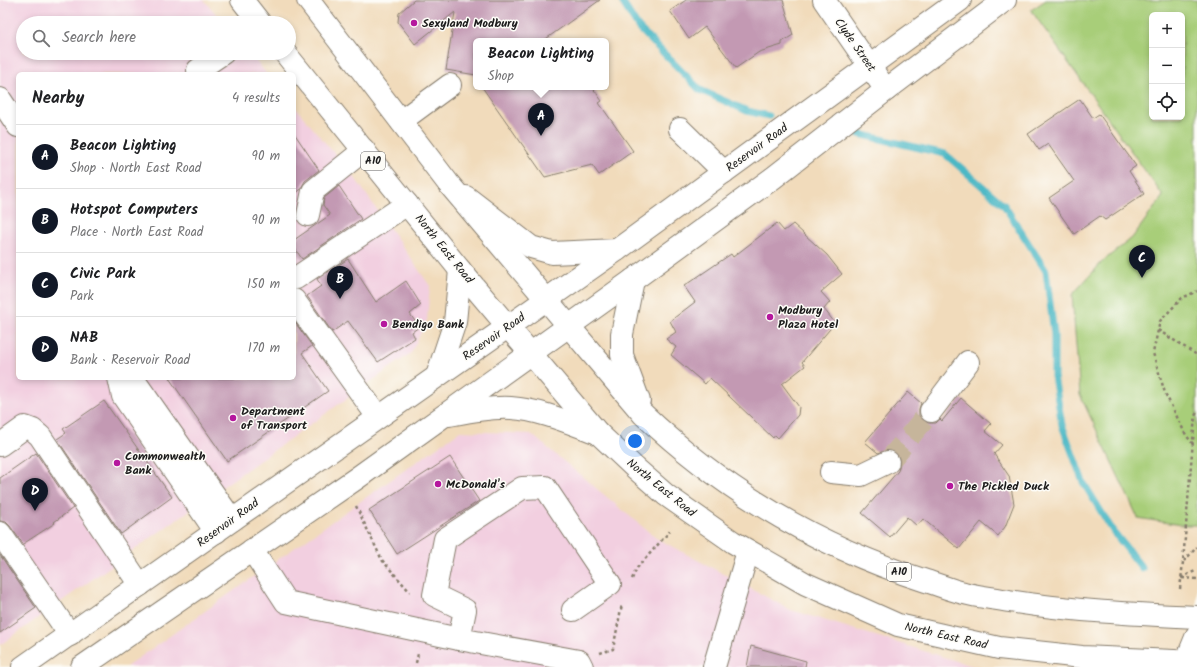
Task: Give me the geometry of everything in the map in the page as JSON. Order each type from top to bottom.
[{"type":"main road","points":[[242,0],[255,16]]},
{"type":"main road","name":"A10","points":[[308,0],[448,182],[643,414],[695,460],[752,500],[820,539],[891,570],[964,594],[1032,605],[1112,613],[1197,616]]},
{"type":"main road","name":"Clyde Street","points":[[824,0],[886,90]]},
{"type":"main road","name":"Reservoir Road","points":[[23,667],[547,300],[960,0]]},
{"type":"main road","points":[[82,667],[357,478],[633,280],[773,178],[1005,0]]},
{"type":"main road","points":[[198,70],[213,60]]},
{"type":"main road","name":"North East Road","points":[[290,60],[460,270],[598,433],[666,495],[698,518],[748,551],[806,584],[898,625],[999,648],[1138,663],[1189,664]]},
{"type":"main road","points":[[401,121],[450,85]]},
{"type":"main road","points":[[0,99],[16,123]]},
{"type":"main road","points":[[680,129],[724,172]]},
{"type":"main road","points":[[308,215],[313,191],[364,150]]},
{"type":"main road","points":[[448,182],[531,247],[552,253],[617,250]]},
{"type":"main road","points":[[296,277],[407,204]]},
{"type":"main road","points":[[437,376],[455,322],[460,270]]},
{"type":"main road","points":[[633,280],[622,334],[622,355],[643,414]]},
{"type":"main road","points":[[296,303],[378,417]]},
{"type":"main road","points":[[931,411],[968,362]]},
{"type":"main road","points":[[119,380],[123,396],[224,526]]},
{"type":"main road","points":[[128,380],[136,383],[224,526]]},
{"type":"main road","points":[[444,416],[486,408],[512,408],[549,415],[598,433]]},
{"type":"main road","points":[[0,445],[25,427],[33,430],[40,436],[140,585]]},
{"type":"main road","points":[[831,472],[861,475],[888,462]]},
{"type":"main road","points":[[459,639],[465,610],[434,595],[445,539],[522,488],[545,487],[610,584],[573,610]]},
{"type":"main road","points":[[0,533],[70,635]]},
{"type":"main road","points":[[252,550],[286,602],[459,639],[579,661],[582,667]]},
{"type":"main road","points":[[714,667],[748,551]]},
{"type":"main road","points":[[1189,664],[1197,635]]},
{"type":"path","points":[[1197,291],[1182,298],[1160,322],[1153,353],[1165,393],[1186,436],[1197,451]]},
{"type":"path","points":[[1158,330],[1197,355]]},
{"type":"path","points":[[1180,589],[1195,416],[1197,412]]},
{"type":"path","points":[[355,504],[382,560],[412,594]]},
{"type":"path","points":[[1183,562],[1197,547]]},
{"type":"path","points":[[1181,578],[1197,570]]},
{"type":"path","points":[[1181,578],[1197,579]]},
{"type":"shaded area","points":[[0,0],[204,0],[218,16],[16,16],[16,60],[255,60],[265,72],[16,72],[16,380],[296,380],[296,108],[355,178],[430,286],[427,320],[411,353],[0,645]]},
{"type":"shaded area","points":[[460,431],[531,434],[656,538],[791,610],[976,667],[126,667]]},
{"type":"green space","points":[[1046,0],[1197,0],[1197,525],[1181,525],[1138,518],[1080,395],[1072,295],[1103,261],[1132,238],[1163,196],[1031,10]]},
{"type":"building","points":[[414,0],[600,0],[547,38],[473,38],[473,74],[446,70],[455,12],[415,44],[398,22],[399,13]]},
{"type":"building","points":[[686,0],[783,0],[793,35],[782,42],[782,45],[759,52],[736,68],[705,27],[689,39],[670,11]]},
{"type":"building","points":[[484,90],[594,90],[602,101],[599,103],[633,151],[599,175],[592,165],[545,177]]},
{"type":"building","points":[[1080,99],[1093,118],[1099,114],[1136,166],[1129,171],[1144,194],[1105,220],[1100,216],[1074,234],[1049,198],[1074,181],[1048,144],[1039,150],[1028,134]]},
{"type":"building","points":[[296,136],[319,170],[305,181],[300,190],[296,193]]},
{"type":"building","points":[[339,186],[361,219],[302,259],[296,250],[296,239],[330,215],[323,205],[324,198]]},
{"type":"building","points":[[777,223],[784,231],[793,224],[827,255],[842,274],[821,292],[830,302],[824,309],[835,323],[802,362],[805,366],[782,384],[799,407],[798,415],[778,438],[775,435],[773,438],[710,378],[705,384],[671,355],[676,347],[666,339],[676,332],[670,321],[695,302],[684,286],[731,254],[733,257]]},
{"type":"building","points":[[348,259],[376,302],[406,281],[421,305],[410,314],[419,327],[412,332],[415,338],[378,362],[348,321],[332,332],[307,296],[321,286],[317,279]]},
{"type":"building","name":"Department of Transport","points":[[296,324],[312,346],[302,353],[328,391],[227,461],[170,380],[296,380]]},
{"type":"building","points":[[908,392],[921,403],[919,416],[923,421],[936,423],[940,419],[942,421],[961,398],[991,424],[985,431],[1002,445],[994,454],[1009,476],[1014,504],[1005,527],[998,536],[981,522],[959,549],[923,519],[917,526],[907,517],[890,537],[862,513],[898,471],[900,463],[899,456],[895,452],[889,450],[878,453],[865,442]]},
{"type":"building","name":"Commonwealth Bank","points":[[104,401],[172,497],[121,534],[57,439],[66,433],[63,429]]},
{"type":"building","points":[[36,453],[73,508],[54,522],[55,523],[23,544],[6,522],[0,521],[0,478]]},
{"type":"building","points":[[450,457],[479,501],[397,554],[369,510]]},
{"type":"building","points":[[0,555],[36,608],[0,633]]},
{"type":"building","points":[[751,646],[806,661],[805,667],[747,667]]},
{"type":"waterway","points":[[621,0],[638,27],[700,90],[747,111],[769,116]]},
{"type":"waterway","points":[[855,133],[945,154],[1004,205],[1046,271],[1054,334],[1054,376],[1062,425],[1083,482],[1113,531],[1142,568]]},
{"type":"tunnel","points":[[888,462],[931,411]]},
{"type":"place","name":"Sexyland Modbury","points":[[414,23]]},
{"type":"place","name":"Beacon Lighting","points":[[541,136]]},
{"type":"place","name":"Civic Park","points":[[1142,278]]},
{"type":"place","name":"Hotspot Computers","points":[[340,299]]},
{"type":"place","name":"Modbury Plaza Hotel","points":[[770,317]]},
{"type":"place","name":"Bendigo Bank","points":[[384,324]]},
{"type":"place","name":"Department of Transport","points":[[233,418]]},
{"type":"place","name":"Commonwealth Bank","points":[[117,463]]},
{"type":"place","name":"McDonald's","points":[[438,484]]},
{"type":"place","name":"The Pickled Duck","points":[[950,486]]},
{"type":"place","name":"NAB","points":[[35,511]]}]
